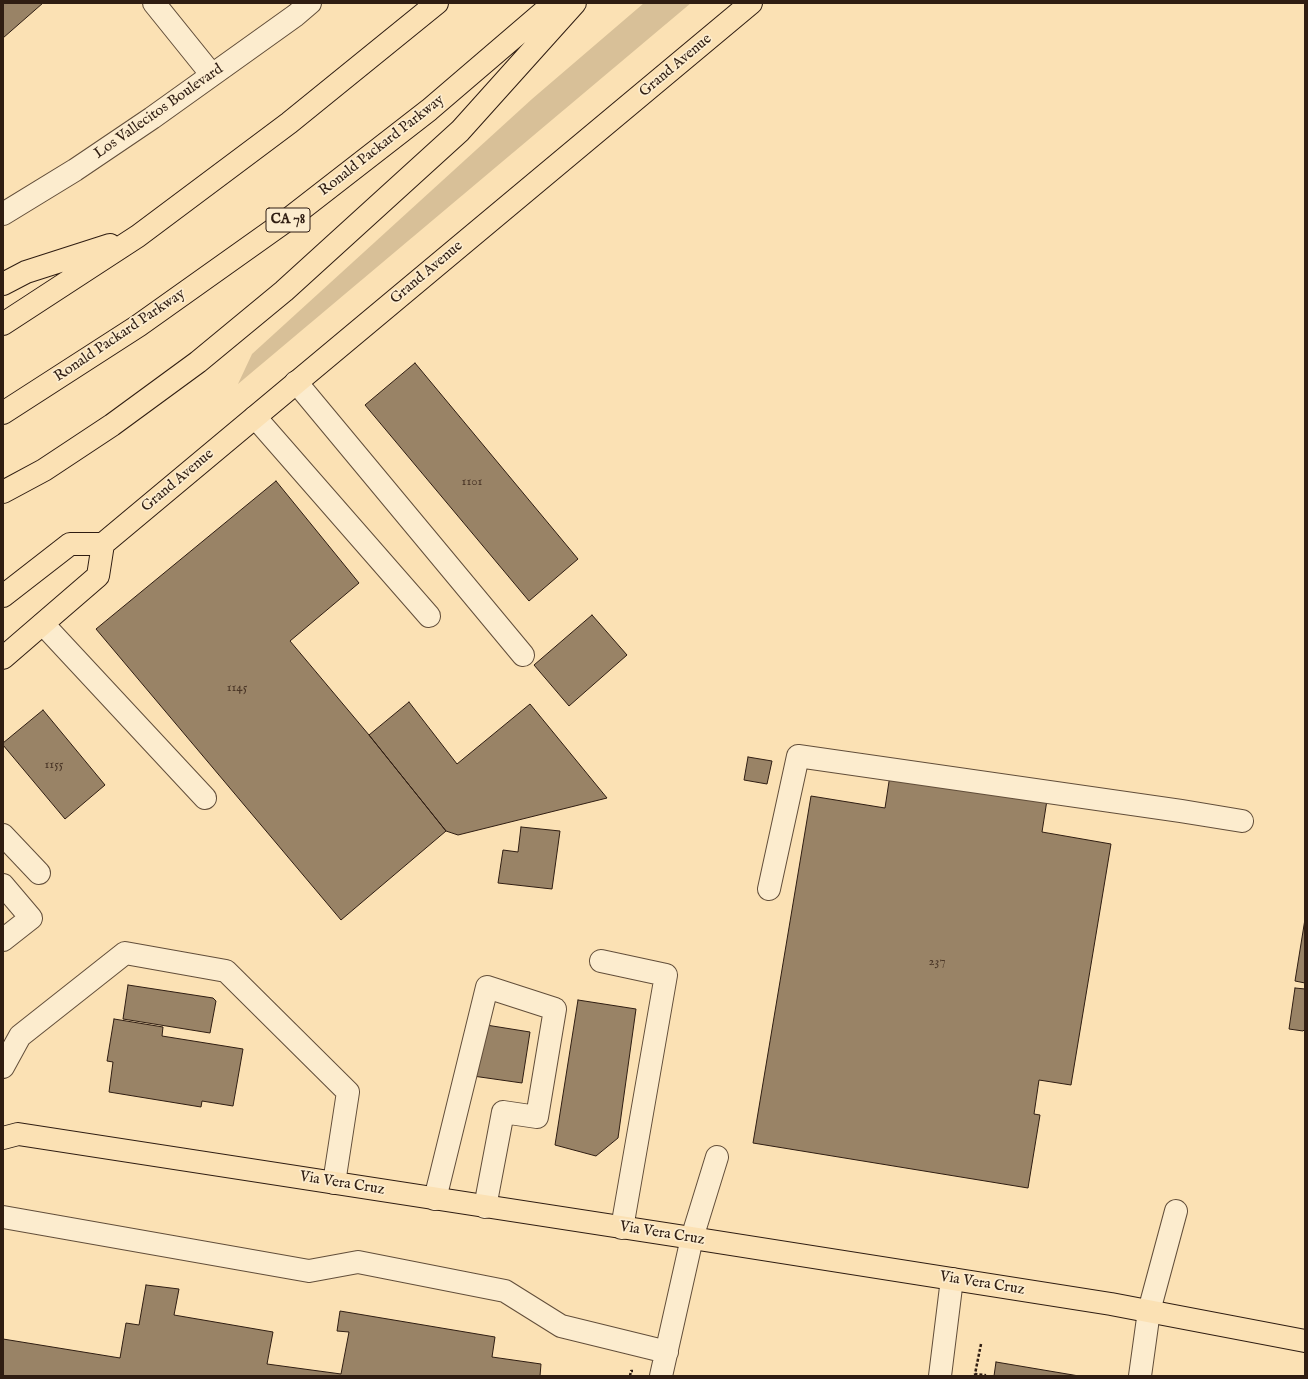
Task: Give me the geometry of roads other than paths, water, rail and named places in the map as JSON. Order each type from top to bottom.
[{"type":"main road","points":[[3,324],[138,236],[289,124],[438,3]]},
{"type":"main road","name":"Ronald Packard Parkway","points":[[3,413],[138,326],[290,218],[429,110],[554,3]]},
{"type":"main road","points":[[3,492],[44,470],[112,425],[198,362],[284,291],[460,131],[575,3]]},
{"type":"main road","name":"Grand Avenue","points":[[103,544],[751,3]]},
{"type":"main road","points":[[3,284],[26,272],[138,236]]},
{"type":"main road","points":[[3,596],[70,544],[103,544],[98,576],[3,658]]},
{"type":"main road","name":"Via Vera Cruz","points":[[8,1133],[952,1279],[1149,1311],[1305,1341]]},
{"type":"street","points":[[154,3],[212,75]]},
{"type":"street","name":"Los Vallecitos Boulevard","points":[[3,214],[75,170],[152,118],[296,15],[310,3]]},
{"type":"street","points":[[296,382],[523,655]]},
{"type":"street","points":[[255,417],[430,616]]},
{"type":"street","points":[[43,624],[205,798]]},
{"type":"street","points":[[769,890],[798,756],[1181,810],[1242,821]]},
{"type":"street","points":[[3,835],[39,873]]},
{"type":"street","points":[[3,885],[31,918],[3,940]]},
{"type":"street","points":[[3,1067],[20,1036],[125,952],[226,971],[348,1092],[334,1183]]},
{"type":"street","points":[[601,961],[666,975],[622,1228]]},
{"type":"street","points":[[435,1199],[487,987],[555,1009],[537,1118],[503,1112],[485,1206]]},
{"type":"street","points":[[661,1376],[692,1238],[717,1157]]},
{"type":"street","points":[[1140,1376],[1149,1311],[1176,1211]]},
{"type":"street","points":[[3,1217],[309,1271],[358,1262],[505,1291],[561,1326],[667,1352]]},
{"type":"street","points":[[940,1376],[952,1279]]}]
